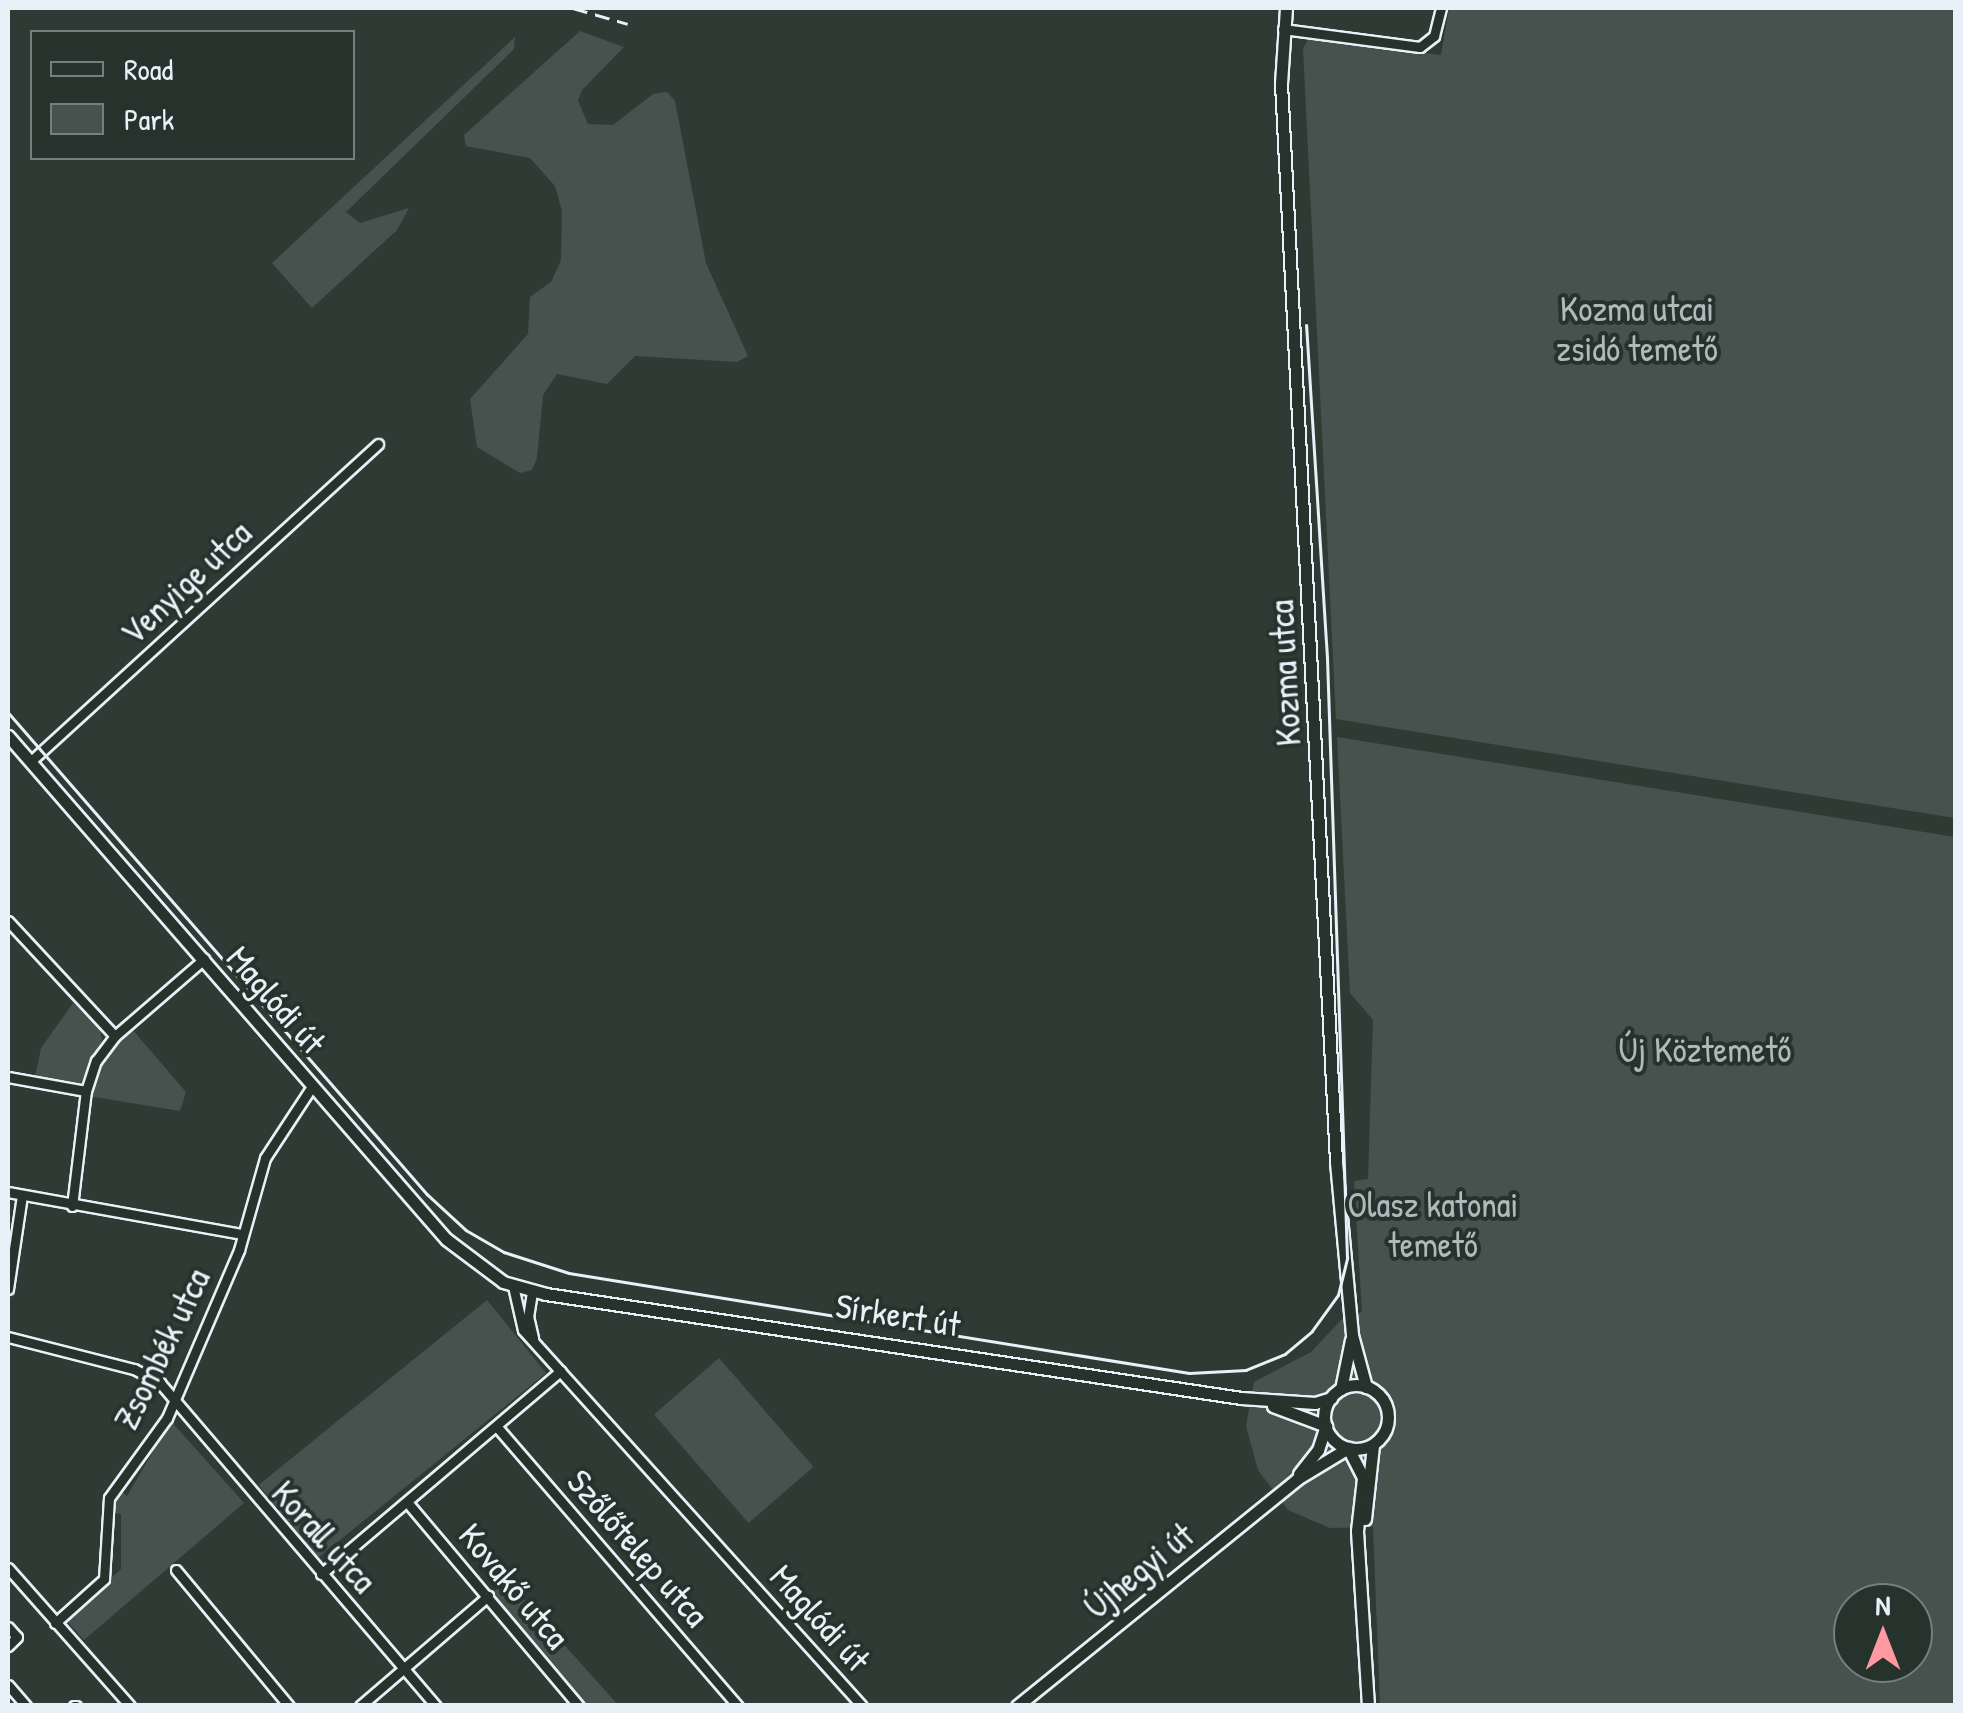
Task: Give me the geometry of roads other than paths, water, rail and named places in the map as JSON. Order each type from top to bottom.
[{"type":"street","name":"Kozma utca","points":[[1286,8],[1283,29],[1336,1162],[1352,1335],[1366,1387],[1383,1400],[1388,1415],[1386,1432],[1373,1445],[1371,1501],[1358,1537]]},
{"type":"street","points":[[1283,29],[1420,47],[1430,42],[1442,8]]},
{"type":"street","name":"Venyige utca","points":[[31,762],[378,444]]},
{"type":"street","name":"Maglódi út","points":[[8,736],[446,1238],[480,1269],[532,1292]]},
{"type":"street","points":[[8,921],[116,1036]]},
{"type":"street","points":[[72,1206],[86,1091],[116,1036],[204,959]]},
{"type":"street","points":[[8,1078],[86,1091]]},
{"type":"street","name":"Zsombék utca","points":[[55,1623],[104,1580],[108,1501],[173,1403],[242,1234],[272,1145],[314,1084]]},
{"type":"street","points":[[8,1192],[242,1234]]},
{"type":"street","points":[[8,1289],[22,1194]]},
{"type":"street","name":"Maglódi út","points":[[513,1286],[518,1323],[862,1706]]},
{"type":"street","points":[[532,1292],[528,1324],[537,1345]]},
{"type":"street","name":"Sírkert út","points":[[532,1292],[1255,1400],[1326,1426]]},
{"type":"street","name":"Kozma utca","points":[[1352,1335],[1326,1426],[1348,1448],[1363,1478],[1358,1537],[1368,1706]]},
{"type":"street","name":"Korall utca","points":[[8,1337],[146,1374],[436,1706]]},
{"type":"street","points":[[321,1574],[560,1371]]},
{"type":"street","points":[[1336,1394],[1366,1387]]},
{"type":"street","name":"Sírkert út","points":[[1255,1400],[1336,1394]]},
{"type":"street","name":"Újhegyi út","points":[[1297,1479],[1318,1450],[1326,1426]]},
{"type":"street","name":"Szőlőtelep utca","points":[[498,1427],[738,1706]]},
{"type":"street","points":[[1348,1448],[1373,1445]]},
{"type":"street","name":"Újhegyi út","points":[[1017,1706],[1297,1479],[1348,1448]]},
{"type":"street","name":"Kovakő utca","points":[[408,1502],[579,1706]]},
{"type":"street","points":[[8,1568],[130,1706]]},
{"type":"street","points":[[176,1570],[290,1706]]},
{"type":"street","points":[[360,1706],[488,1596]]},
{"type":"street","points":[[8,1627],[17,1638],[8,1646]]},
{"type":"street","points":[[8,1685],[26,1706]]},
{"type":"tram line","points":[[8,712],[427,1194],[466,1230],[504,1252],[569,1273],[1189,1373],[1246,1370],[1285,1354],[1312,1331],[1338,1295],[1347,1258],[1327,658],[1306,326]]},
{"type":"railway","points":[[573,8],[628,24]]},
{"type":"park label","name":"Kozma utcai zsidó temető","points":[[1637,329]]},
{"type":"park label","name":"Új Köztemető","points":[[1705,1050]]},
{"type":"park label","name":"Olasz katonai temető","points":[[1433,1225]]}]
